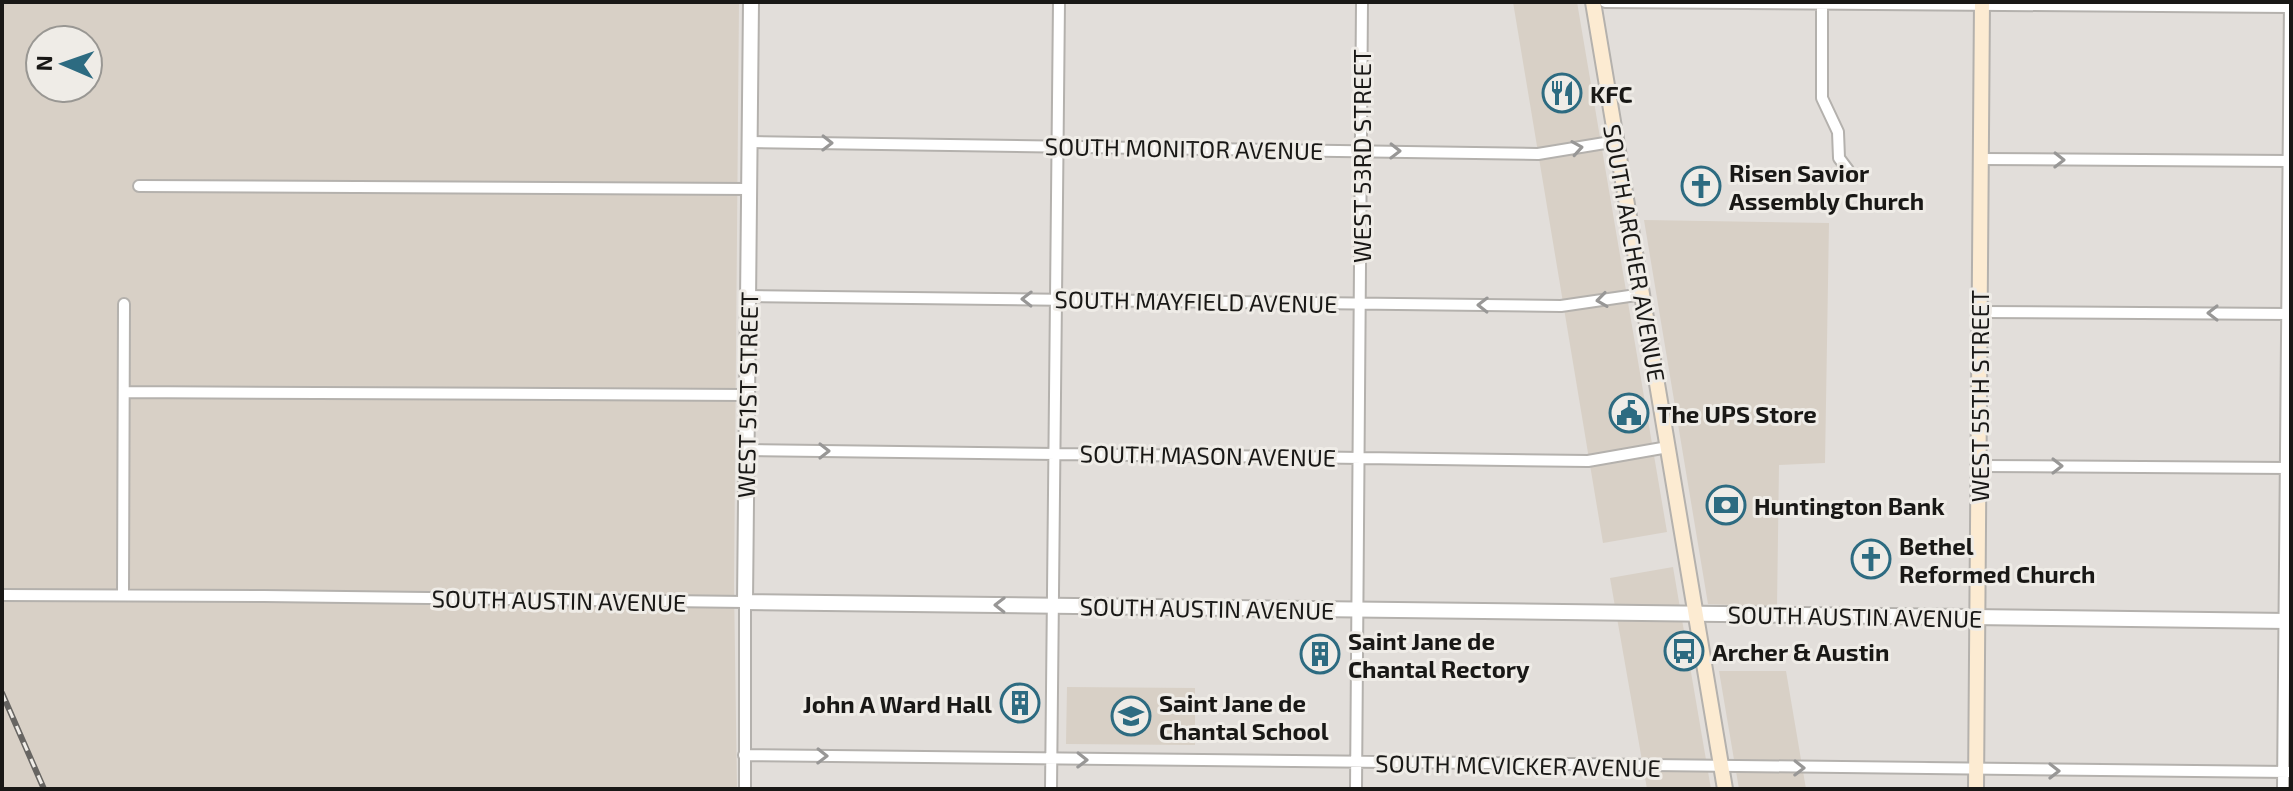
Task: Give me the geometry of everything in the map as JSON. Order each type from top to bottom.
[{"type":"main road","name":"SOUTH ARCHER AVENUE","points":[[1593,2],[1725,789]]},
{"type":"main road","name":"WEST 55TH STREET","points":[[1976,789],[1982,4]]},
{"type":"street","name":"WEST 51ST STREET","points":[[745,789],[751,2]]},
{"type":"street","points":[[1051,789],[1059,2]]},
{"type":"street","name":"WEST 53RD STREET","points":[[1356,789],[1362,2]]},
{"type":"street","points":[[1605,2],[2290,6],[2287,772],[2283,789]]},
{"type":"street","points":[[1822,5],[1822,98],[1838,132],[1839,158],[1848,170]]},
{"type":"street","name":"SOUTH MONITOR AVENUE","points":[[750,142],[1538,154],[1617,141]]},
{"type":"street","points":[[1981,159],[2290,161]]},
{"type":"street","points":[[139,186],[749,189]]},
{"type":"street","name":"SOUTH MAYFIELD AVENUE","points":[[748,296],[1561,306],[1643,294]]},
{"type":"street","points":[[123,595],[124,304]]},
{"type":"street","points":[[1980,312],[2289,314]]},
{"type":"street","points":[[124,392],[747,395]]},
{"type":"street","name":"SOUTH MASON AVENUE","points":[[746,450],[1588,461],[1668,447]]},
{"type":"street","points":[[1979,466],[2288,468]]},
{"type":"street","name":"SOUTH AUSTIN AVENUE","points":[[2,595],[1695,613],[1977,619],[2288,620]]},
{"type":"street","name":"SOUTH MCVICKER AVENUE","points":[[744,755],[2287,772]]},
{"type":"shaded area","points":[[2,2],[739,2],[734,585],[737,789],[2,789]]},
{"type":"shaded area","points":[[1513,2],[1577,2],[1667,532],[1603,543]]},
{"type":"shaded area","points":[[1644,220],[1829,223],[1825,463],[1779,465],[1777,607],[1708,604]]},
{"type":"shaded area","points":[[1673,567],[1711,789],[1647,789],[1610,578]]},
{"type":"shaded area","points":[[1719,671],[1786,671],[1806,789],[1739,789]]},
{"type":"shaded area","name":"Saint Jane de Chantal School","points":[[1067,687],[1195,688],[1195,745],[1066,744]]},
{"type":"railway","points":[[2,693],[44,789]]},
{"type":"place","name":"KFC","points":[[1562,93]]},
{"type":"place","name":"Risen Savior Assembly Church","points":[[1701,186]]},
{"type":"place","name":"The UPS Store","points":[[1629,413]]},
{"type":"place","name":"Huntington Bank","points":[[1726,505]]},
{"type":"place","name":"Bethel Reformed Church","points":[[1871,559]]},
{"type":"place","name":"Archer & Austin","points":[[1684,651]]},
{"type":"place","name":"Saint Jane de Chantal Rectory","points":[[1320,654]]},
{"type":"place","name":"John A Ward Hall","points":[[1020,703]]},
{"type":"place","name":"Saint Jane de Chantal School","points":[[1131,716]]}]
